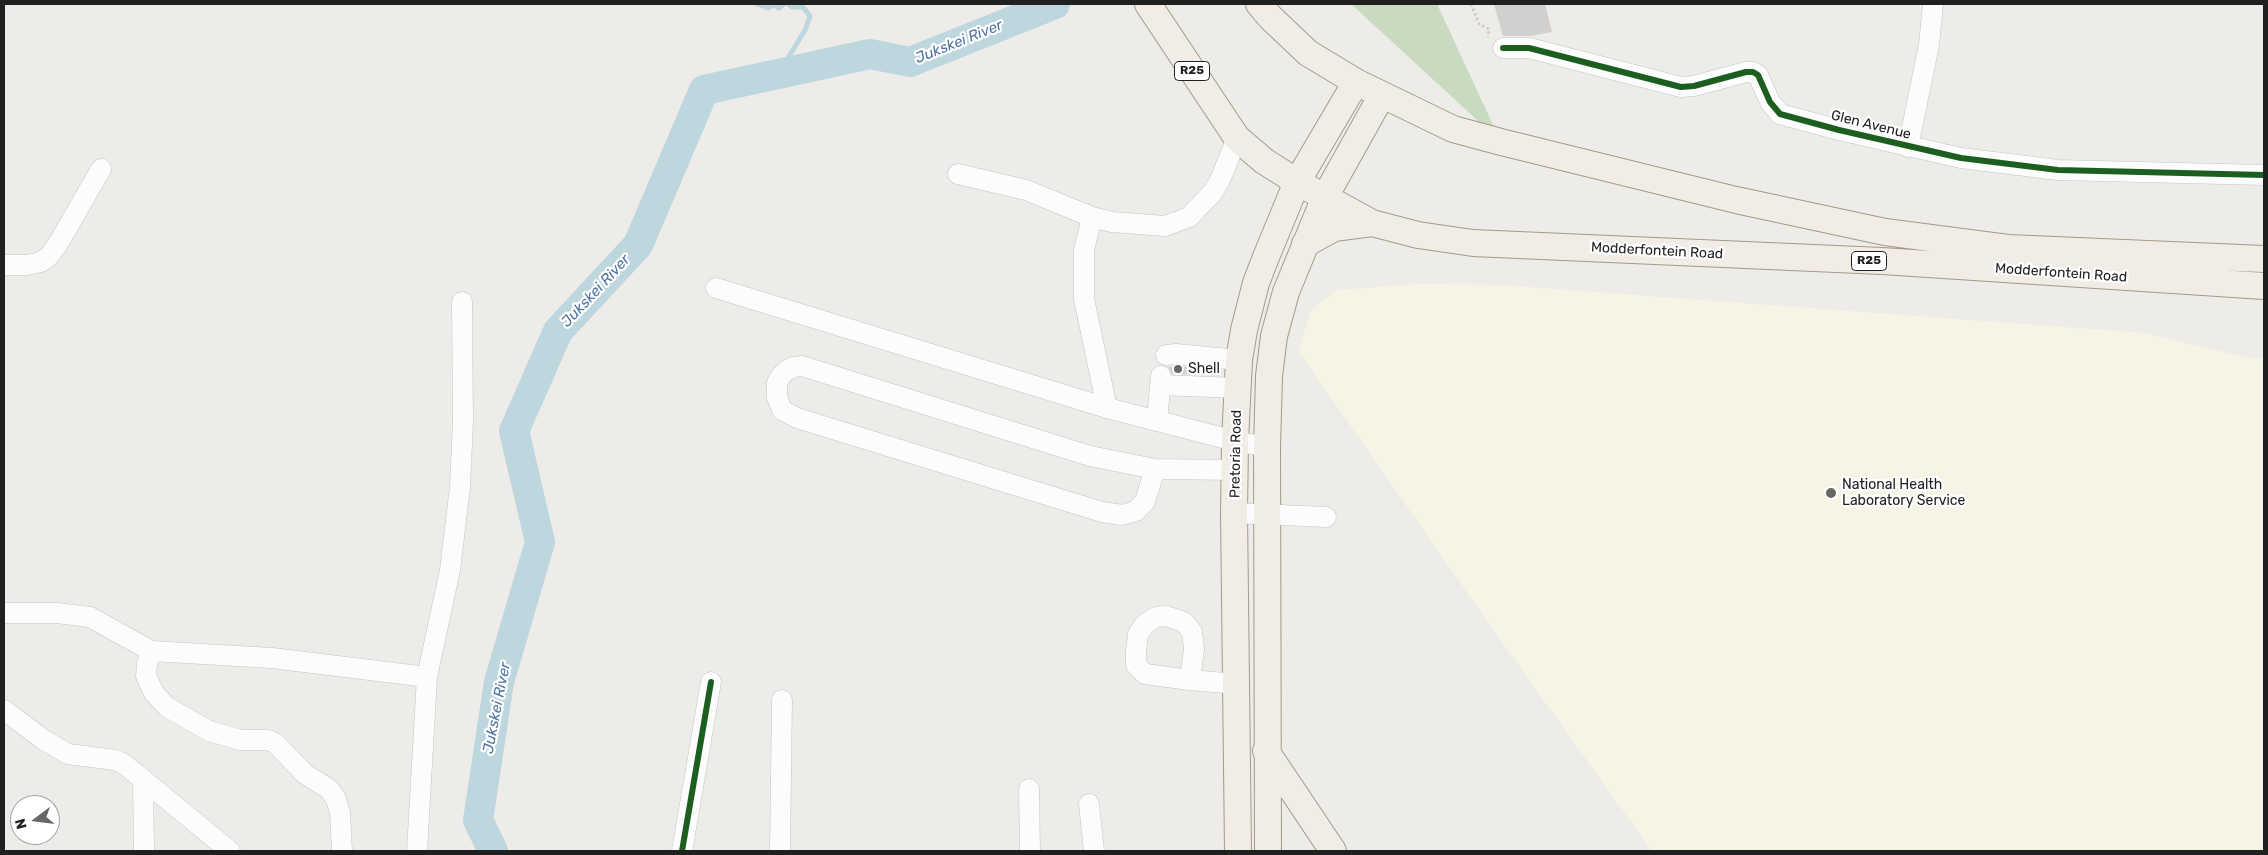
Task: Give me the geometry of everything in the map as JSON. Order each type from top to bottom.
[{"type":"main road","name":"Modderfontein Road","points":[[1148,4],[1237,138],[1264,161],[1297,182],[1372,223],[1418,236],[1472,243],[1882,261],[2264,286]]},
{"type":"main road","name":"Modderfontein Road","points":[[1259,4],[1308,54],[1382,95],[1453,129],[1472,134],[1736,200],[1885,232],[2008,248],[2264,259]]},
{"type":"main road","name":"Pretoria Road","points":[[1238,851],[1234,513],[1239,360],[1244,330],[1256,283],[1297,182],[1356,82]]},
{"type":"main road","points":[[1268,851],[1266,515],[1269,376],[1274,336],[1286,292],[1325,197],[1382,95]]},
{"type":"main road","points":[[1305,244],[1334,228],[1372,223]]},
{"type":"main road","points":[[1237,684],[1266,684]]},
{"type":"main road","points":[[1266,751],[1333,851]]},
{"type":"street","points":[[1908,147],[1929,46],[1932,4]]},
{"type":"street","name":"Glen Avenue","points":[[1503,48],[1529,48],[1681,87],[1694,86],[1741,73],[1753,72],[1758,75],[1770,102],[1780,114],[1908,147],[1962,158],[2042,168],[2264,175]]},
{"type":"street","points":[[958,174],[1026,190],[1112,222],[1165,226],[1189,216],[1205,202],[1217,186],[1237,138]]},
{"type":"street","points":[[4,265],[27,266],[41,262],[49,256],[58,244],[101,169]]},
{"type":"street","points":[[1092,216],[1084,250],[1084,298],[1107,408]]},
{"type":"street","points":[[716,288],[1107,408],[1235,441],[1267,446]]},
{"type":"street","points":[[417,851],[427,677],[450,570],[460,488],[463,412],[462,302]]},
{"type":"street","points":[[1166,355],[1176,354],[1239,360]]},
{"type":"street","points":[[1155,469],[1145,501],[1136,511],[1122,515],[1102,512],[797,418],[782,410],[777,397],[776,384],[786,371],[793,367],[802,366],[1090,456],[1155,469],[1236,470]]},
{"type":"street","points":[[1157,421],[1161,380],[1238,388]]},
{"type":"street","points":[[1234,513],[1326,517]]},
{"type":"street","points":[[4,613],[56,613],[90,617],[151,651],[272,658],[427,677]]},
{"type":"street","points":[[151,651],[146,676],[154,693],[167,707],[209,731],[241,740],[268,740],[274,743],[305,774],[329,789],[336,799],[340,813],[342,851]]},
{"type":"street","points":[[1190,680],[1237,684]]},
{"type":"street","points":[[682,851],[711,682]]},
{"type":"street","points":[[780,851],[782,700]]},
{"type":"street","points":[[4,710],[44,740],[68,754],[115,760],[144,779],[230,851]]},
{"type":"street","points":[[144,779],[144,851]]},
{"type":"street","points":[[1029,789],[1030,851]]},
{"type":"street","points":[[1089,804],[1094,851]]},
{"type":"path","points":[[1471,4],[1479,24],[1489,29],[1488,39],[1492,44],[1503,48]]},
{"type":"shaded area","name":"National Health Laboratory Service","points":[[1419,284],[1500,285],[2144,333],[2249,358],[2264,359],[2264,851],[1652,851],[1492,628],[1299,352],[1310,311],[1338,290]]},
{"type":"green space","points":[[1351,4],[1437,4],[1501,142]]},
{"type":"building","points":[[1494,4],[1545,4],[1552,32],[1531,36],[1503,36]]},
{"type":"building","points":[[1168,367],[1206,369],[1205,375],[1172,374]]},
{"type":"waterway","points":[[757,4],[768,8],[774,5],[779,8],[784,4]]},
{"type":"waterway","points":[[779,73],[805,30],[810,16],[803,7],[792,7],[788,4]]},
{"type":"waterway","name":"Jukskei River","points":[[493,851],[478,820],[499,682],[540,542],[514,431],[558,331],[638,245],[704,90],[870,54],[910,62],[1055,4]]},
{"type":"cycle path","points":[[1503,48],[1529,48],[1681,87],[1694,86],[1746,72],[1753,72],[1758,75],[1770,102],[1780,114],[1839,130],[1961,158],[2058,170],[2264,175]]},
{"type":"cycle path","points":[[682,851],[711,682]]},
{"type":"place","name":"Shell","points":[[1178,369]]},
{"type":"place","name":"National Health Laboratory Service","points":[[1831,493]]}]
